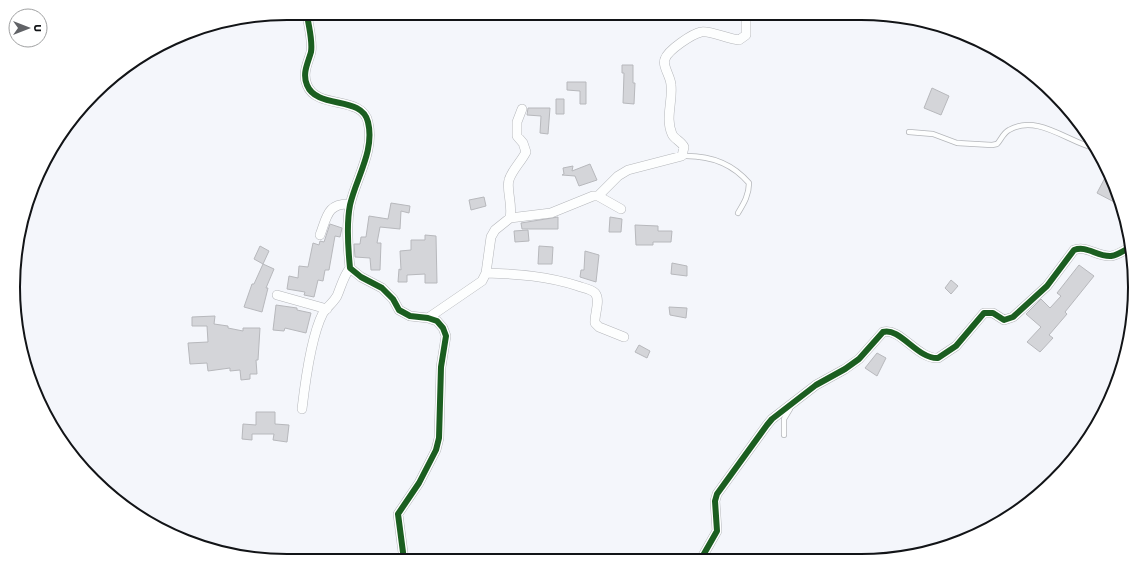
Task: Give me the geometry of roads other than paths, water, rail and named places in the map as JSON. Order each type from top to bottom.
[{"type":"street","points":[[302,409],[308,368],[321,320],[327,309],[334,301],[344,277],[350,268],[348,227],[350,204],[365,161],[369,130],[366,116],[359,109],[333,102],[313,93],[306,83],[305,71],[311,52],[308,20]]},
{"type":"street","points":[[428,318],[440,308],[482,281],[486,273],[491,237],[495,230],[510,218],[551,213],[586,198],[598,196],[618,176],[628,170],[682,156],[684,146],[682,142],[673,136],[670,127],[669,111],[671,87],[664,64],[665,58],[680,43],[700,32],[708,31],[728,39],[739,40],[746,35],[746,20]]},
{"type":"street","points":[[510,218],[512,210],[509,179],[526,152],[523,143],[517,136],[517,122],[522,109]]},
{"type":"street","points":[[598,196],[621,209]]},
{"type":"street","points":[[320,236],[329,210],[333,206],[350,204]]},
{"type":"street","points":[[704,554],[717,531],[715,501],[717,494],[772,419],[792,406],[816,385],[836,375],[859,359],[883,332],[894,332],[926,357],[938,358],[956,346],[984,313],[993,313],[1004,320],[1013,317],[1047,286],[1074,250],[1082,248],[1110,256],[1116,255],[1126,250]]},
{"type":"street","points":[[350,268],[361,277],[382,288],[393,299],[399,310],[410,316],[438,321],[446,336],[441,367],[439,438],[436,450],[419,483],[398,514],[403,554]]},
{"type":"street","points":[[486,273],[536,275],[559,280],[589,290],[595,293],[597,298],[595,323],[599,327],[624,337]]},
{"type":"street","points":[[277,295],[327,309]]},
{"type":"lane","points":[[909,132],[933,134],[957,143],[992,145],[997,144],[1007,130],[1014,127],[1033,126],[1087,145]]},
{"type":"lane","points":[[682,156],[702,156],[715,160],[741,174],[749,183],[749,190],[746,200],[738,213]]},
{"type":"lane","points":[[784,435],[784,419],[792,406]]}]
